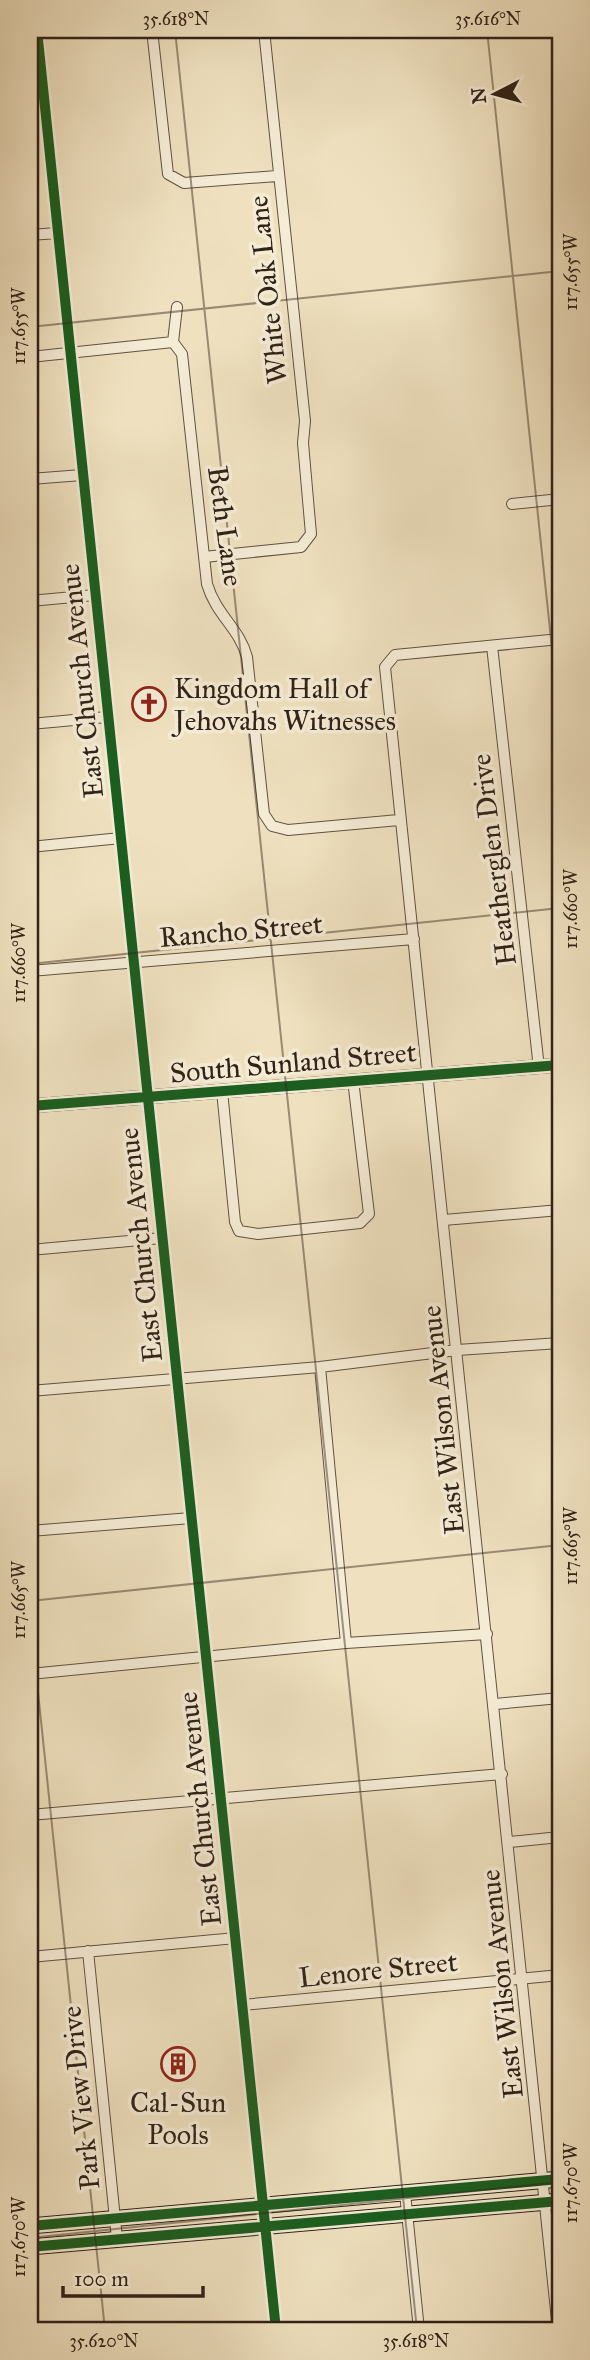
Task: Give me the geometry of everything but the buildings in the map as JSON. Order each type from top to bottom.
[{"type":"main road","points":[[30,2227],[560,2179]]},
{"type":"main road","points":[[30,2247],[553,2201]]},
{"type":"street","name":"East Church Avenue","points":[[37,30],[276,2330]]},
{"type":"street","points":[[152,30],[165,165],[172,178],[184,183],[277,176]]},
{"type":"street","name":"White Oak Lane","points":[[204,557],[301,547],[312,534],[303,443],[305,421],[277,176],[264,30]]},
{"type":"street","points":[[30,112],[45,110]]},
{"type":"street","points":[[30,235],[57,233]]},
{"type":"street","name":"Beth Lane","points":[[177,307],[173,342],[182,354],[204,557],[212,601],[239,637],[247,657],[264,814],[272,826],[288,830],[399,820]]},
{"type":"street","points":[[30,357],[173,342]]},
{"type":"street","points":[[30,479],[82,475]]},
{"type":"street","points":[[512,504],[560,499]]},
{"type":"street","points":[[30,601],[96,595]]},
{"type":"street","points":[[492,646],[560,639]]},
{"type":"street","name":"East Wilson Avenue","points":[[492,646],[391,657],[385,667],[544,2180],[553,2201],[558,2330]]},
{"type":"street","name":"Heatherglen Drive","points":[[492,646],[539,1068]]},
{"type":"street","points":[[30,724],[107,717]]},
{"type":"street","points":[[30,847],[121,838]]},
{"type":"street","name":"Rancho Street","points":[[30,971],[414,939]]},
{"type":"street","name":"South Sunland Street","points":[[30,1106],[560,1065]]},
{"type":"street","points":[[222,1091],[234,1222],[239,1231],[258,1234],[364,1221],[369,1214],[353,1080]]},
{"type":"street","points":[[444,1220],[560,1210]]},
{"type":"street","points":[[30,1250],[162,1238]]},
{"type":"street","points":[[30,1391],[320,1367],[457,1350],[560,1343]]},
{"type":"street","points":[[320,1367],[346,1643]]},
{"type":"street","points":[[30,1531],[191,1518]]},
{"type":"street","points":[[30,1674],[346,1643],[487,1634]]},
{"type":"street","points":[[495,1704],[560,1698]]},
{"type":"street","points":[[30,1815],[502,1774]]},
{"type":"street","points":[[510,1842],[560,1838]]},
{"type":"street","points":[[30,1957],[236,1938]]},
{"type":"street","name":"Park View Drive","points":[[88,1951],[117,2239]]},
{"type":"street","name":"Lenore Street","points":[[242,2005],[560,1975]]},
{"type":"street","points":[[405,2193],[419,2330]]},
{"type":"cycle path","points":[[37,30],[276,2330]]},
{"type":"cycle path","points":[[30,1106],[560,1065]]},
{"type":"cycle path","points":[[30,2226],[560,2179]]},
{"type":"cycle path","points":[[30,2247],[560,2201]]},
{"type":"place","name":"Kingdom Hall of Jehovahs Witnesses","points":[[149,704]]},
{"type":"place","name":"Cal-Sun Pools","points":[[178,2064]]}]
